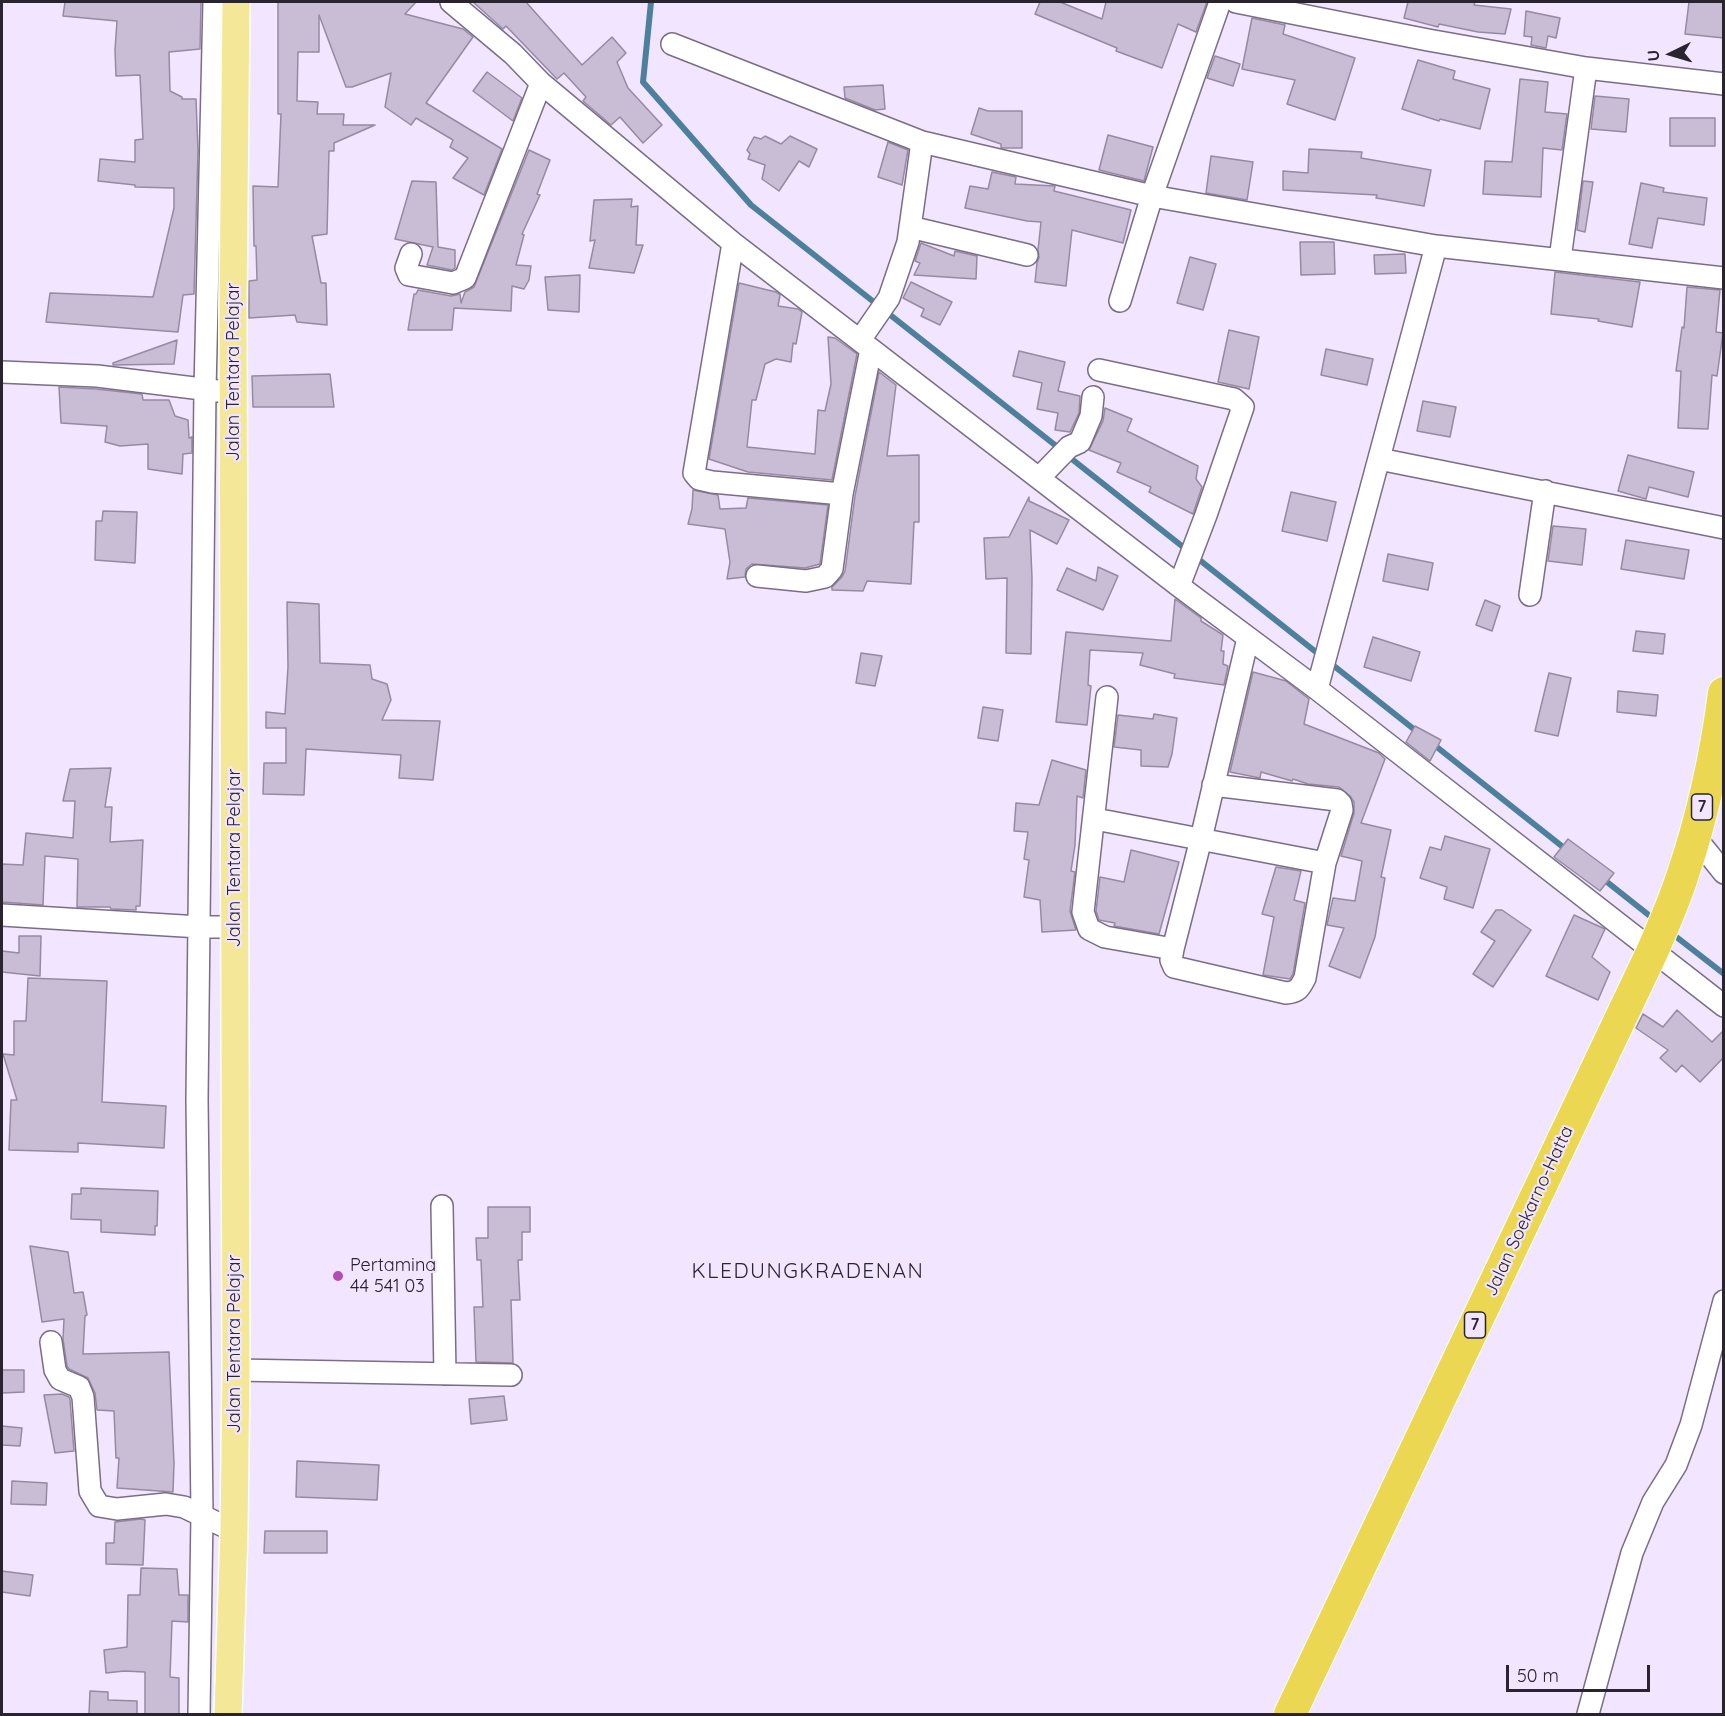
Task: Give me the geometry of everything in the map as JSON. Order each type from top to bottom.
[{"type":"highway","name":"Jalan Soekarno-Hatta","points":[[1290,1714],[1660,934],[1695,837],[1721,739],[1724,693]]},
{"type":"main road","name":"Jalan Tentara Pelajar","points":[[228,1714],[236,1370],[233,393],[236,2]]},
{"type":"street","points":[[200,1714],[202,1514],[197,1099],[205,390],[214,2]]},
{"type":"street","points":[[451,2],[513,54],[541,83],[733,243],[866,345],[1045,472],[1179,586],[1248,638],[1660,934],[1724,1006]]},
{"type":"street","points":[[1120,301],[1152,196],[1220,2]]},
{"type":"street","points":[[1236,2],[1586,68],[1724,84]]},
{"type":"street","points":[[672,44],[922,142],[1152,196],[1436,246],[1724,278]]},
{"type":"street","points":[[1560,259],[1586,68]]},
{"type":"street","points":[[411,254],[406,268],[409,275],[453,283],[465,279],[541,83]]},
{"type":"street","points":[[757,576],[806,581],[825,577],[832,568],[842,494],[864,377],[866,345],[876,318],[889,298],[908,242],[922,142]]},
{"type":"street","points":[[910,226],[1027,255]]},
{"type":"street","points":[[733,243],[694,473],[699,479],[712,482],[842,494]]},
{"type":"street","points":[[1317,689],[1436,246]]},
{"type":"street","points":[[1099,370],[1233,399],[1243,407],[1179,586]]},
{"type":"street","points":[[2,372],[97,376],[233,393]]},
{"type":"street","points":[[1045,472],[1069,447],[1080,442],[1091,416],[1093,397]]},
{"type":"street","points":[[1379,459],[1724,528]]},
{"type":"street","points":[[1530,595],[1545,492]]},
{"type":"street","points":[[1213,785],[1339,801],[1342,810],[1325,863],[1305,978],[1300,989],[1295,992],[1286,993],[1174,967],[1171,960],[1248,638]]},
{"type":"street","points":[[1107,697],[1083,912],[1089,929],[1105,937],[1173,949]]},
{"type":"street","points":[[1095,819],[1325,863]]},
{"type":"street","points":[[1695,837],[1724,873]]},
{"type":"street","points":[[2,915],[200,927],[235,927]]},
{"type":"street","points":[[442,1206],[446,1374]]},
{"type":"street","points":[[1588,1714],[1632,1553],[1653,1502],[1676,1465],[1691,1425],[1724,1300]]},
{"type":"street","points":[[51,1342],[55,1370],[60,1379],[79,1387],[83,1397],[90,1491],[99,1506],[117,1509],[165,1504],[184,1507],[234,1531]]},
{"type":"street","points":[[236,1370],[511,1376]]},
{"type":"building","points":[[65,2],[201,2],[200,49],[169,52],[170,91],[182,99],[196,99],[198,151],[194,294],[183,295],[178,332],[46,322],[50,293],[153,297],[174,208],[174,188],[135,187],[135,185],[98,181],[100,159],[135,162],[135,140],[143,139],[140,75],[116,76],[117,21],[63,16]]},
{"type":"building","points":[[278,2],[416,2],[405,14],[463,29],[473,37],[426,103],[502,149],[484,195],[453,178],[468,158],[450,147],[453,140],[416,118],[411,125],[385,107],[391,73],[346,87],[319,15],[319,52],[298,52],[297,101],[318,102],[317,114],[344,114],[343,125],[375,125],[334,143],[334,151],[329,151],[327,234],[312,236],[321,283],[326,283],[327,325],[297,322],[295,315],[249,318],[249,281],[257,280],[253,186],[278,187],[281,114],[278,114]]},
{"type":"building","points":[[473,2],[526,2],[582,65],[612,37],[626,53],[617,62],[628,88],[662,125],[643,143],[620,117],[611,125],[583,101],[586,97],[564,73],[557,79],[506,26],[503,29]]},
{"type":"building","points":[[1040,2],[1060,2],[1102,19],[1106,2],[1207,2],[1196,32],[1178,24],[1162,68],[1116,51],[1117,48],[1035,14]]},
{"type":"building","points":[[1408,2],[1475,2],[1474,5],[1511,9],[1505,34],[1478,32],[1439,24],[1438,27],[1404,18]]},
{"type":"building","points":[[1689,2],[1724,2],[1724,38],[1685,34]]},
{"type":"building","points":[[1526,11],[1560,18],[1556,38],[1548,36],[1546,48],[1531,45],[1532,37],[1524,36]]},
{"type":"building","points":[[1252,18],[1285,25],[1283,34],[1355,58],[1335,120],[1287,104],[1295,80],[1242,69]]},
{"type":"building","points":[[1215,56],[1240,64],[1233,86],[1207,78]]},
{"type":"building","points":[[1418,60],[1455,71],[1453,79],[1490,89],[1480,129],[1440,119],[1439,121],[1402,109]]},
{"type":"building","points":[[487,72],[522,98],[513,121],[473,91]]},
{"type":"building","points":[[1520,79],[1548,82],[1545,112],[1567,114],[1562,150],[1543,148],[1541,197],[1483,194],[1485,161],[1512,162]]},
{"type":"building","points":[[883,85],[885,109],[875,110],[845,98],[844,87]]},
{"type":"building","points":[[1595,96],[1629,99],[1626,132],[1591,129]]},
{"type":"building","points":[[979,108],[988,111],[1022,111],[1022,148],[1001,148],[1001,144],[971,134]]},
{"type":"building","points":[[1670,118],[1715,118],[1715,146],[1670,146]]},
{"type":"building","points":[[1108,135],[1153,147],[1144,181],[1099,170]]},
{"type":"building","points":[[765,136],[781,144],[790,136],[817,149],[809,167],[799,161],[779,191],[762,179],[765,165],[748,159],[750,154],[747,150],[754,137],[761,139]]},
{"type":"building","points":[[888,142],[908,150],[902,185],[878,177]]},
{"type":"building","points":[[1309,149],[1362,152],[1361,158],[1431,170],[1424,206],[1376,198],[1377,195],[1283,190],[1283,171],[1308,173]]},
{"type":"building","points":[[529,150],[550,160],[537,194],[540,195],[522,234],[524,235],[516,265],[531,266],[529,280],[524,289],[512,286],[511,311],[454,308],[452,330],[408,330],[414,294],[418,290],[451,296],[460,294],[461,303],[465,292],[474,287]]},
{"type":"building","points":[[1211,156],[1253,162],[1247,200],[1206,193]]},
{"type":"building","points":[[992,172],[1016,177],[1015,184],[1055,186],[1054,191],[1131,210],[1123,243],[1072,230],[1066,286],[1035,282],[1041,222],[965,208],[970,186],[988,189]]},
{"type":"building","points":[[412,181],[436,182],[438,247],[455,250],[455,268],[452,270],[427,265],[433,247],[395,239]]},
{"type":"building","points":[[1583,181],[1593,182],[1585,232],[1577,230]]},
{"type":"building","points":[[1641,183],[1664,188],[1663,192],[1707,198],[1704,225],[1658,218],[1652,248],[1629,244]]},
{"type":"building","points":[[632,199],[631,207],[638,206],[636,245],[643,245],[634,273],[589,268],[595,240],[590,241],[594,200]]},
{"type":"building","points":[[1300,242],[1334,242],[1335,274],[1301,275]]},
{"type":"building","points":[[921,243],[954,256],[955,251],[977,256],[976,279],[914,275],[920,263],[915,261]]},
{"type":"building","points":[[1405,254],[1406,273],[1375,274],[1374,255]]},
{"type":"building","points":[[1190,257],[1216,264],[1203,310],[1177,303]]},
{"type":"building","points":[[1555,272],[1640,282],[1632,327],[1598,321],[1599,319],[1551,314]]},
{"type":"building","points":[[580,275],[579,312],[548,310],[545,277]]},
{"type":"building","points":[[911,282],[952,302],[940,325],[921,316],[924,309],[903,298]]},
{"type":"building","points":[[739,283],[776,292],[780,295],[778,306],[798,309],[802,312],[796,344],[793,343],[791,362],[776,359],[765,364],[756,400],[752,400],[747,447],[815,454],[818,410],[825,411],[831,384],[828,337],[835,338],[857,354],[832,480],[748,472],[709,459]]},
{"type":"building","points":[[1687,287],[1720,290],[1716,332],[1723,333],[1717,376],[1712,375],[1708,429],[1678,428],[1681,371],[1676,371],[1682,327],[1684,328]]},
{"type":"building","points":[[1229,330],[1259,337],[1249,389],[1218,382]]},
{"type":"building","points":[[177,340],[174,364],[113,365],[113,363]]},
{"type":"building","points":[[1326,349],[1373,359],[1367,385],[1321,375]]},
{"type":"building","points":[[1019,351],[1065,362],[1058,391],[1080,396],[1079,413],[1070,432],[1055,430],[1058,413],[1037,409],[1042,383],[1013,376]]},
{"type":"building","points":[[879,372],[896,385],[887,456],[919,455],[919,522],[914,522],[911,584],[867,581],[863,591],[832,590],[845,571],[855,496]]},
{"type":"building","points":[[330,374],[334,407],[253,407],[252,376]]},
{"type":"building","points":[[59,387],[142,394],[143,400],[169,400],[175,416],[188,420],[189,438],[192,437],[192,453],[183,454],[182,474],[148,469],[148,444],[120,446],[105,442],[107,426],[61,423]]},
{"type":"building","points":[[1423,401],[1456,407],[1450,437],[1417,431]]},
{"type":"building","points":[[1105,408],[1132,419],[1127,431],[1198,466],[1196,479],[1202,487],[1193,514],[1149,492],[1151,487],[1117,472],[1121,463],[1089,450],[1103,421]]},
{"type":"building","points":[[1628,455],[1694,472],[1688,497],[1649,487],[1646,499],[1618,491]]},
{"type":"building","points":[[693,490],[718,495],[720,509],[746,508],[748,498],[828,505],[820,564],[805,568],[752,564],[746,569],[745,577],[727,579],[730,562],[725,529],[688,524]]},
{"type":"building","points":[[1291,492],[1336,502],[1327,541],[1282,531]]},
{"type":"building","points":[[1029,497],[1029,501],[1069,520],[1057,544],[1030,530],[1031,654],[1006,653],[1007,578],[986,579],[984,538],[1009,537]]},
{"type":"building","points":[[103,511],[137,512],[135,563],[95,560],[96,521],[102,521]]},
{"type":"building","points":[[1553,526],[1586,529],[1582,565],[1548,561]]},
{"type":"building","points":[[1626,540],[1689,550],[1684,579],[1621,569]]},
{"type":"building","points":[[1388,554],[1433,563],[1428,590],[1383,581]]},
{"type":"building","points":[[1098,567],[1118,576],[1103,610],[1057,590],[1067,568],[1096,581]]},
{"type":"building","points":[[1175,599],[1201,618],[1201,621],[1223,635],[1221,651],[1224,651],[1223,664],[1228,666],[1224,685],[1174,678],[1175,674],[1140,665],[1143,653],[1090,650],[1088,685],[1091,686],[1087,725],[1056,722],[1066,632],[1171,641]]},
{"type":"building","points":[[1485,600],[1500,606],[1492,631],[1476,625]]},
{"type":"building","points":[[287,602],[319,604],[320,663],[370,665],[372,679],[387,684],[391,700],[382,720],[440,721],[433,780],[399,778],[401,755],[306,749],[304,795],[263,794],[264,763],[286,763],[286,728],[266,728],[266,712],[285,714],[288,667]]},
{"type":"building","points":[[1636,631],[1665,634],[1663,654],[1633,651]]},
{"type":"building","points":[[1373,637],[1420,652],[1411,681],[1364,667]]},
{"type":"building","points":[[861,653],[882,656],[875,686],[856,683]]},
{"type":"building","points":[[1253,672],[1286,681],[1309,699],[1304,724],[1379,753],[1385,759],[1361,823],[1391,830],[1381,877],[1385,878],[1375,937],[1360,978],[1329,966],[1344,928],[1327,925],[1333,898],[1355,901],[1362,861],[1341,856],[1354,813],[1354,802],[1339,787],[1308,784],[1293,779],[1292,781],[1261,772],[1260,778],[1230,772]]},
{"type":"building","points":[[1549,673],[1571,678],[1558,736],[1535,731]]},
{"type":"building","points":[[1618,691],[1658,695],[1656,716],[1617,712]]},
{"type":"building","points":[[983,707],[1003,710],[998,741],[978,738]]},
{"type":"building","points":[[1154,714],[1177,718],[1168,767],[1141,766],[1141,750],[1114,747],[1118,715],[1153,719]]},
{"type":"building","points":[[1415,726],[1441,740],[1430,761],[1406,742]]},
{"type":"building","points":[[1052,760],[1086,770],[1083,798],[1077,796],[1075,845],[1071,871],[1075,872],[1070,911],[1076,930],[1042,932],[1040,900],[1024,897],[1029,860],[1024,859],[1028,832],[1014,831],[1016,803],[1039,805]]},
{"type":"building","points":[[111,768],[105,807],[112,807],[110,842],[143,840],[140,906],[136,906],[136,910],[77,907],[78,859],[45,856],[43,905],[2,902],[2,864],[23,865],[26,833],[73,838],[75,801],[63,801],[70,769]]},
{"type":"building","points":[[1445,836],[1490,849],[1473,908],[1444,899],[1447,887],[1420,878],[1430,847],[1441,850]]},
{"type":"building","points":[[1568,839],[1614,873],[1600,891],[1554,857]]},
{"type":"building","points":[[1131,850],[1179,862],[1159,934],[1114,926],[1115,923],[1099,920],[1096,911],[1100,877],[1124,882]]},
{"type":"building","points":[[1276,867],[1301,871],[1294,900],[1305,903],[1293,974],[1290,979],[1263,975],[1274,917],[1262,914]]},
{"type":"building","points":[[1496,910],[1502,910],[1531,930],[1493,987],[1473,974],[1495,941],[1481,932]]},
{"type":"building","points":[[1574,915],[1605,929],[1592,957],[1610,972],[1598,1000],[1546,976]]},
{"type":"building","points":[[19,936],[41,936],[40,976],[2,972],[2,951],[19,953]]},
{"type":"building","points":[[28,978],[107,981],[102,1102],[166,1106],[164,1148],[78,1143],[78,1152],[9,1150],[11,1100],[17,1100],[3,1054],[14,1055],[14,1021],[26,1021]]},
{"type":"building","points":[[1677,1010],[1712,1042],[1724,1030],[1724,1057],[1700,1082],[1682,1065],[1676,1072],[1660,1058],[1668,1050],[1636,1028],[1643,1014],[1663,1027]]},
{"type":"building","points":[[81,1188],[158,1191],[155,1235],[101,1232],[101,1220],[71,1219],[72,1194],[81,1194]]},
{"type":"building","points":[[488,1207],[530,1207],[530,1232],[522,1232],[522,1260],[518,1260],[520,1300],[511,1300],[513,1363],[476,1362],[474,1307],[483,1307],[481,1260],[477,1260],[476,1238],[488,1238]]},
{"type":"building","points":[[30,1246],[68,1252],[74,1293],[83,1292],[87,1315],[85,1316],[83,1354],[169,1352],[174,1463],[173,1492],[117,1488],[119,1458],[116,1458],[114,1411],[97,1410],[95,1393],[88,1378],[67,1366],[63,1339],[64,1319],[42,1322]]},
{"type":"building","points":[[2,1370],[24,1370],[24,1392],[2,1393]]},
{"type":"building","points":[[62,1394],[70,1400],[74,1451],[55,1453],[44,1395]]},
{"type":"building","points":[[504,1396],[507,1420],[471,1424],[469,1399]]},
{"type":"building","points":[[2,1426],[22,1428],[20,1446],[2,1445]]},
{"type":"building","points":[[297,1461],[379,1465],[377,1500],[296,1497]]},
{"type":"building","points":[[12,1481],[47,1483],[46,1505],[11,1504]]},
{"type":"building","points":[[145,1520],[143,1565],[106,1564],[106,1543],[114,1543],[115,1522]]},
{"type":"building","points":[[265,1531],[327,1531],[327,1553],[264,1553]]},
{"type":"building","points":[[141,1568],[177,1569],[179,1595],[188,1595],[188,1622],[172,1621],[170,1677],[179,1678],[179,1714],[145,1714],[145,1672],[106,1673],[104,1650],[127,1647],[128,1595],[140,1595]]},
{"type":"building","points":[[2,1571],[33,1575],[30,1596],[2,1592]]},
{"type":"building","points":[[90,1691],[108,1692],[108,1700],[137,1701],[137,1714],[89,1714]]},
{"type":"waterway","points":[[651,2],[643,82],[751,205],[1060,449]]},
{"type":"waterway","points":[[1068,456],[1321,656]]},
{"type":"waterway","points":[[1329,662],[1420,734]]},
{"type":"waterway","points":[[1433,744],[1568,851]]},
{"type":"waterway","points":[[1602,878],[1655,920]]},
{"type":"waterway","points":[[1670,932],[1724,974]]},
{"type":"place","name":"Pertamina 44 541 03","points":[[338,1276]]},
{"type":"district","name":"KLEDUNGKRADENAN","points":[[808,1272]]}]
